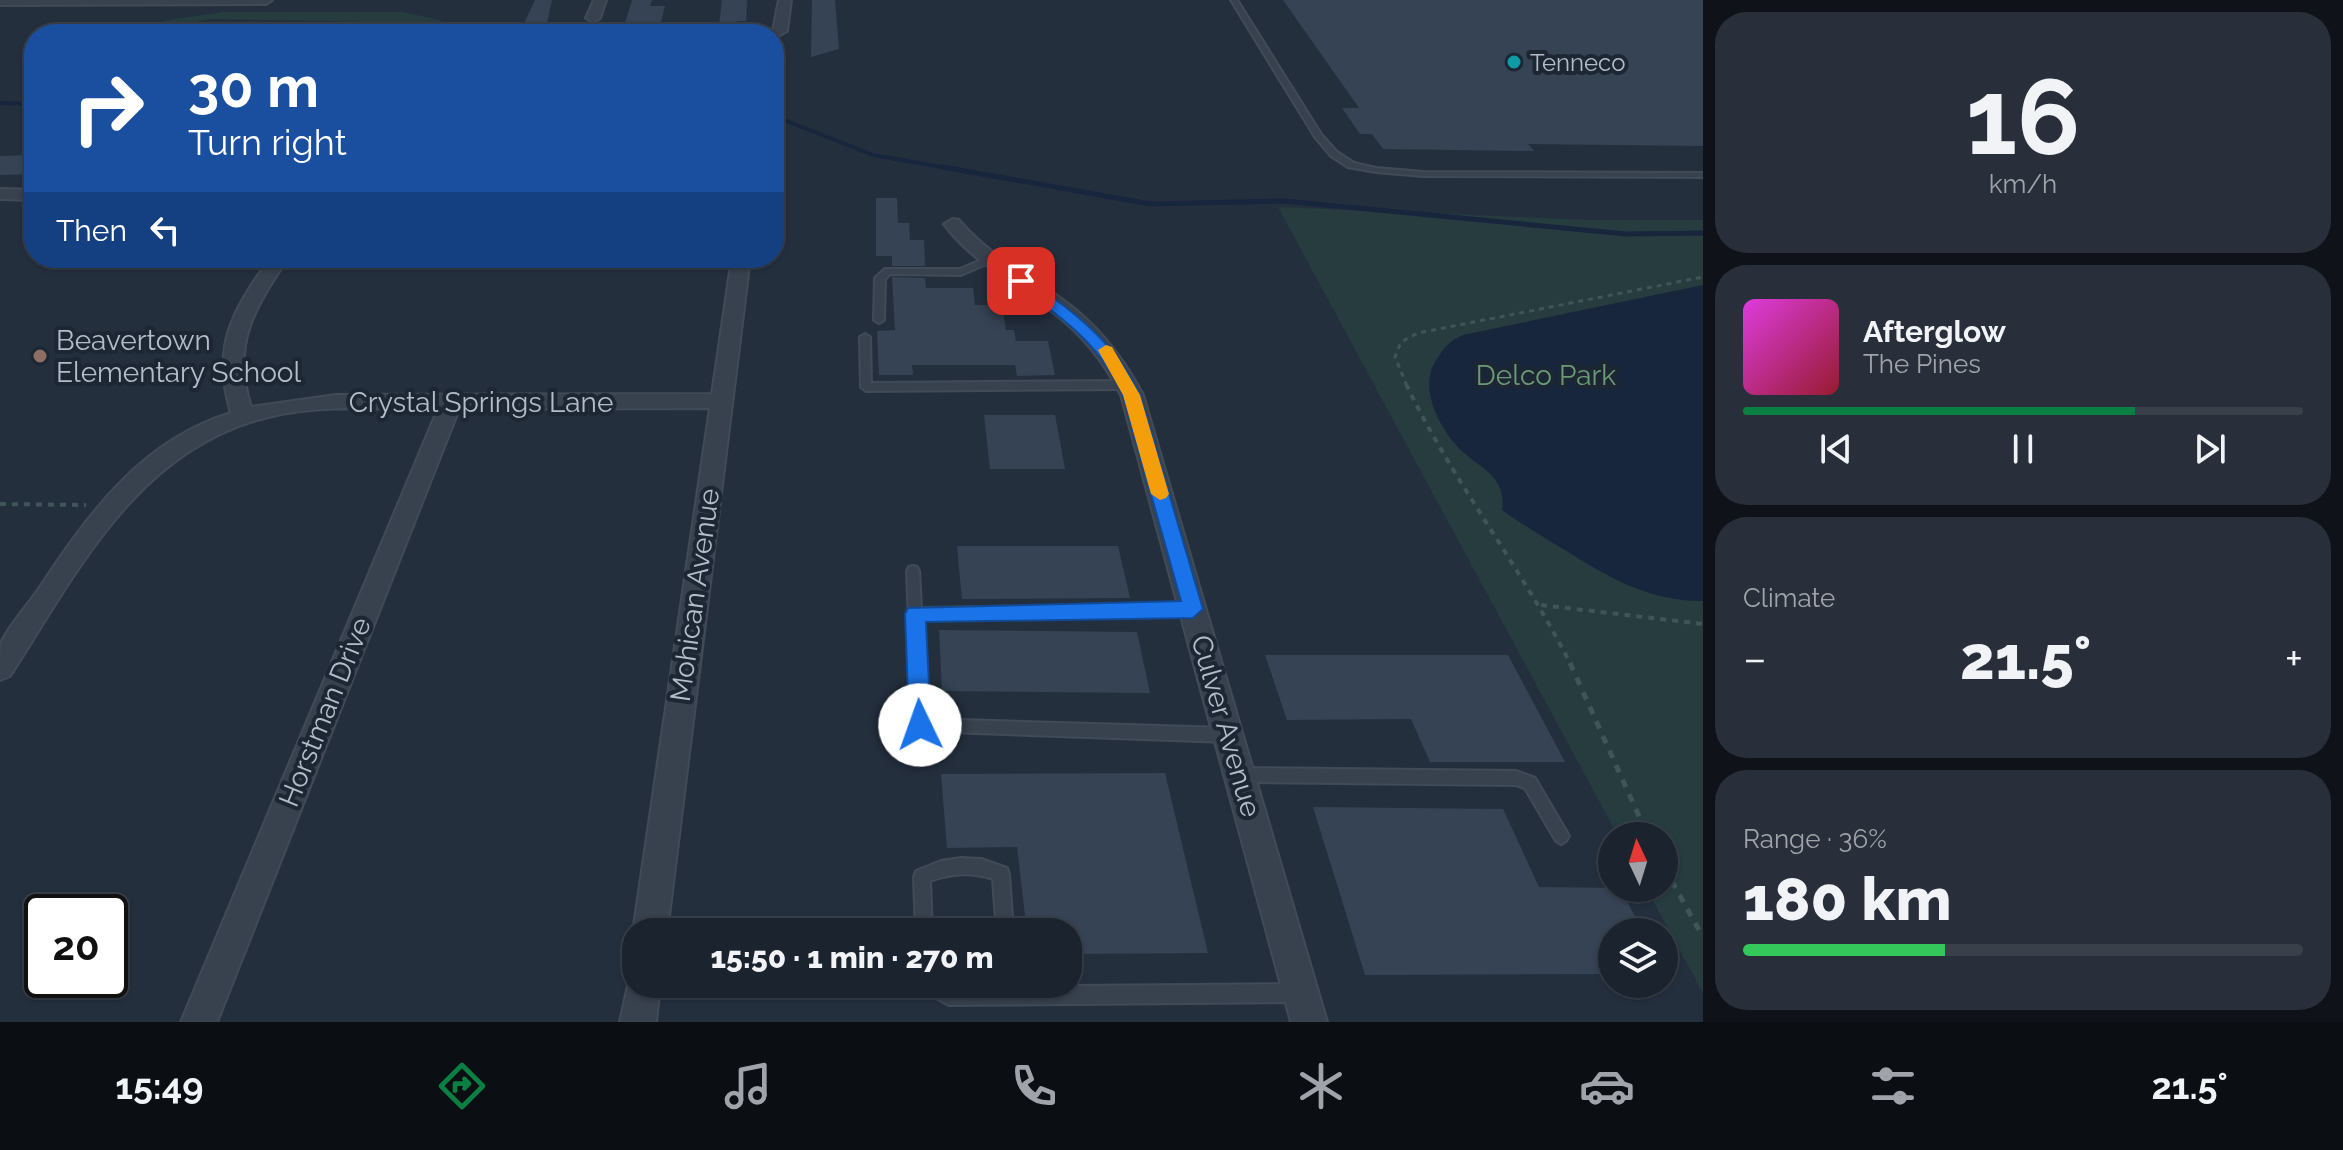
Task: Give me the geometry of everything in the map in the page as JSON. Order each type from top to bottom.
[{"type":"street","points":[[0,1],[266,0]]},
{"type":"street","points":[[593,18],[600,0]]},
{"type":"street","points":[[781,24],[785,0]]},
{"type":"street","points":[[0,194],[24,195]]},
{"type":"street","name":"Culver Avenue","points":[[953,224],[990,259],[1082,325],[1109,353],[1127,385],[1309,1022]]},
{"type":"street","points":[[242,413],[234,384],[233,334],[240,317],[272,268]]},
{"type":"street","name":"Mohican Avenue","points":[[652,918],[740,268]]},
{"type":"street","name":"Crystal Springs Lane","points":[[0,668],[111,506],[158,457],[183,439],[242,413],[295,403],[722,401]]},
{"type":"street","name":"Horstman Drive","points":[[199,1022],[451,403]]},
{"type":"street","points":[[638,1022],[641,998]]},
{"type":"lane","points":[[1234,0],[1318,135],[1334,154],[1351,165],[1423,174],[1703,175]]},
{"type":"lane","points":[[879,320],[880,278],[888,271],[961,272],[990,259]]},
{"type":"lane","points":[[865,337],[866,387],[1127,385]]},
{"type":"lane","points":[[913,571],[920,725],[1228,735]]},
{"type":"lane","points":[[915,614],[1193,609]]},
{"type":"lane","points":[[1240,775],[1516,778],[1530,783],[1561,836]]},
{"type":"lane","points":[[923,918],[922,877],[941,867],[986,866],[1001,874],[1004,918]]},
{"type":"lane","points":[[1082,991],[1301,993]]},
{"type":"path","points":[[1642,822],[1595,712],[1541,605],[1475,505],[1402,379],[1395,357],[1401,342],[1418,333],[1478,318],[1703,277]]},
{"type":"path","points":[[0,504],[111,506]]},
{"type":"path","points":[[1541,605],[1703,624]]},
{"type":"path","points":[[1678,892],[1703,937]]},
{"type":"green space","points":[[223,12],[402,12],[440,20],[444,24],[198,24],[411,23],[211,19],[196,24],[157,24]]},
{"type":"green space","name":"Delco Park","points":[[1278,207],[1593,220],[1703,220],[1703,993],[1678,947],[1678,918],[1662,918],[1654,902],[1678,902],[1678,822],[1610,822]]},
{"type":"water","points":[[1703,285],[1703,601],[1669,598],[1625,584],[1502,510],[1503,499],[1497,482],[1455,444],[1435,411],[1429,386],[1430,375],[1440,354],[1449,343],[1463,335]]},
{"type":"building","points":[[535,0],[552,0],[547,24],[524,24]]},
{"type":"building","points":[[632,0],[652,0],[650,6],[665,6],[660,24],[625,24]]},
{"type":"building","points":[[722,0],[747,0],[746,21],[719,24]]},
{"type":"building","points":[[812,0],[835,0],[839,49],[811,57]]},
{"type":"building","name":"Tenneco","points":[[1283,0],[1703,0],[1703,146],[1528,144],[1534,151],[1383,149],[1372,134],[1360,134],[1342,108],[1359,108]]},
{"type":"building","points":[[24,155],[24,174],[0,175],[0,156]]},
{"type":"building","points":[[876,198],[897,198],[898,223],[909,223],[910,240],[924,240],[925,266],[892,266],[892,256],[876,256]]},
{"type":"building","points":[[892,277],[925,278],[926,288],[973,288],[975,305],[1002,305],[1006,330],[1014,330],[1016,341],[1048,341],[1055,375],[1017,376],[1015,365],[912,365],[913,375],[879,375],[877,331],[895,330]]},
{"type":"building","points":[[984,415],[1055,415],[1065,469],[990,469]]},
{"type":"building","points":[[957,546],[1118,546],[1130,598],[962,599]]},
{"type":"building","points":[[939,630],[1137,632],[1150,693],[942,691]]},
{"type":"building","points":[[1265,655],[1508,655],[1565,762],[1430,762],[1411,719],[1287,720]]},
{"type":"building","points":[[1165,773],[1208,953],[1082,954],[1082,918],[1025,918],[1017,847],[947,848],[941,774]]},
{"type":"building","points":[[1313,807],[1503,809],[1539,887],[1598,888],[1598,902],[1627,902],[1636,918],[1598,918],[1598,974],[1365,975]]},
{"type":"waterway","points":[[0,103],[24,104]]},
{"type":"waterway","points":[[784,120],[873,155],[954,169]]},
{"type":"waterway","points":[[943,167],[1150,204],[1284,201],[1626,234],[1703,233]]},
{"type":"slow traffic","points":[[1106,350],[1132,395],[1160,494]]},
{"type":"place","name":"Tenneco","points":[[1514,62]]},
{"type":"place","name":"Beavertown Elementary School","points":[[40,356]]},
{"type":"route","points":[[920,725],[915,614],[1193,609],[1132,395],[1122,373],[1109,353],[1082,325],[1021,281]]}]
